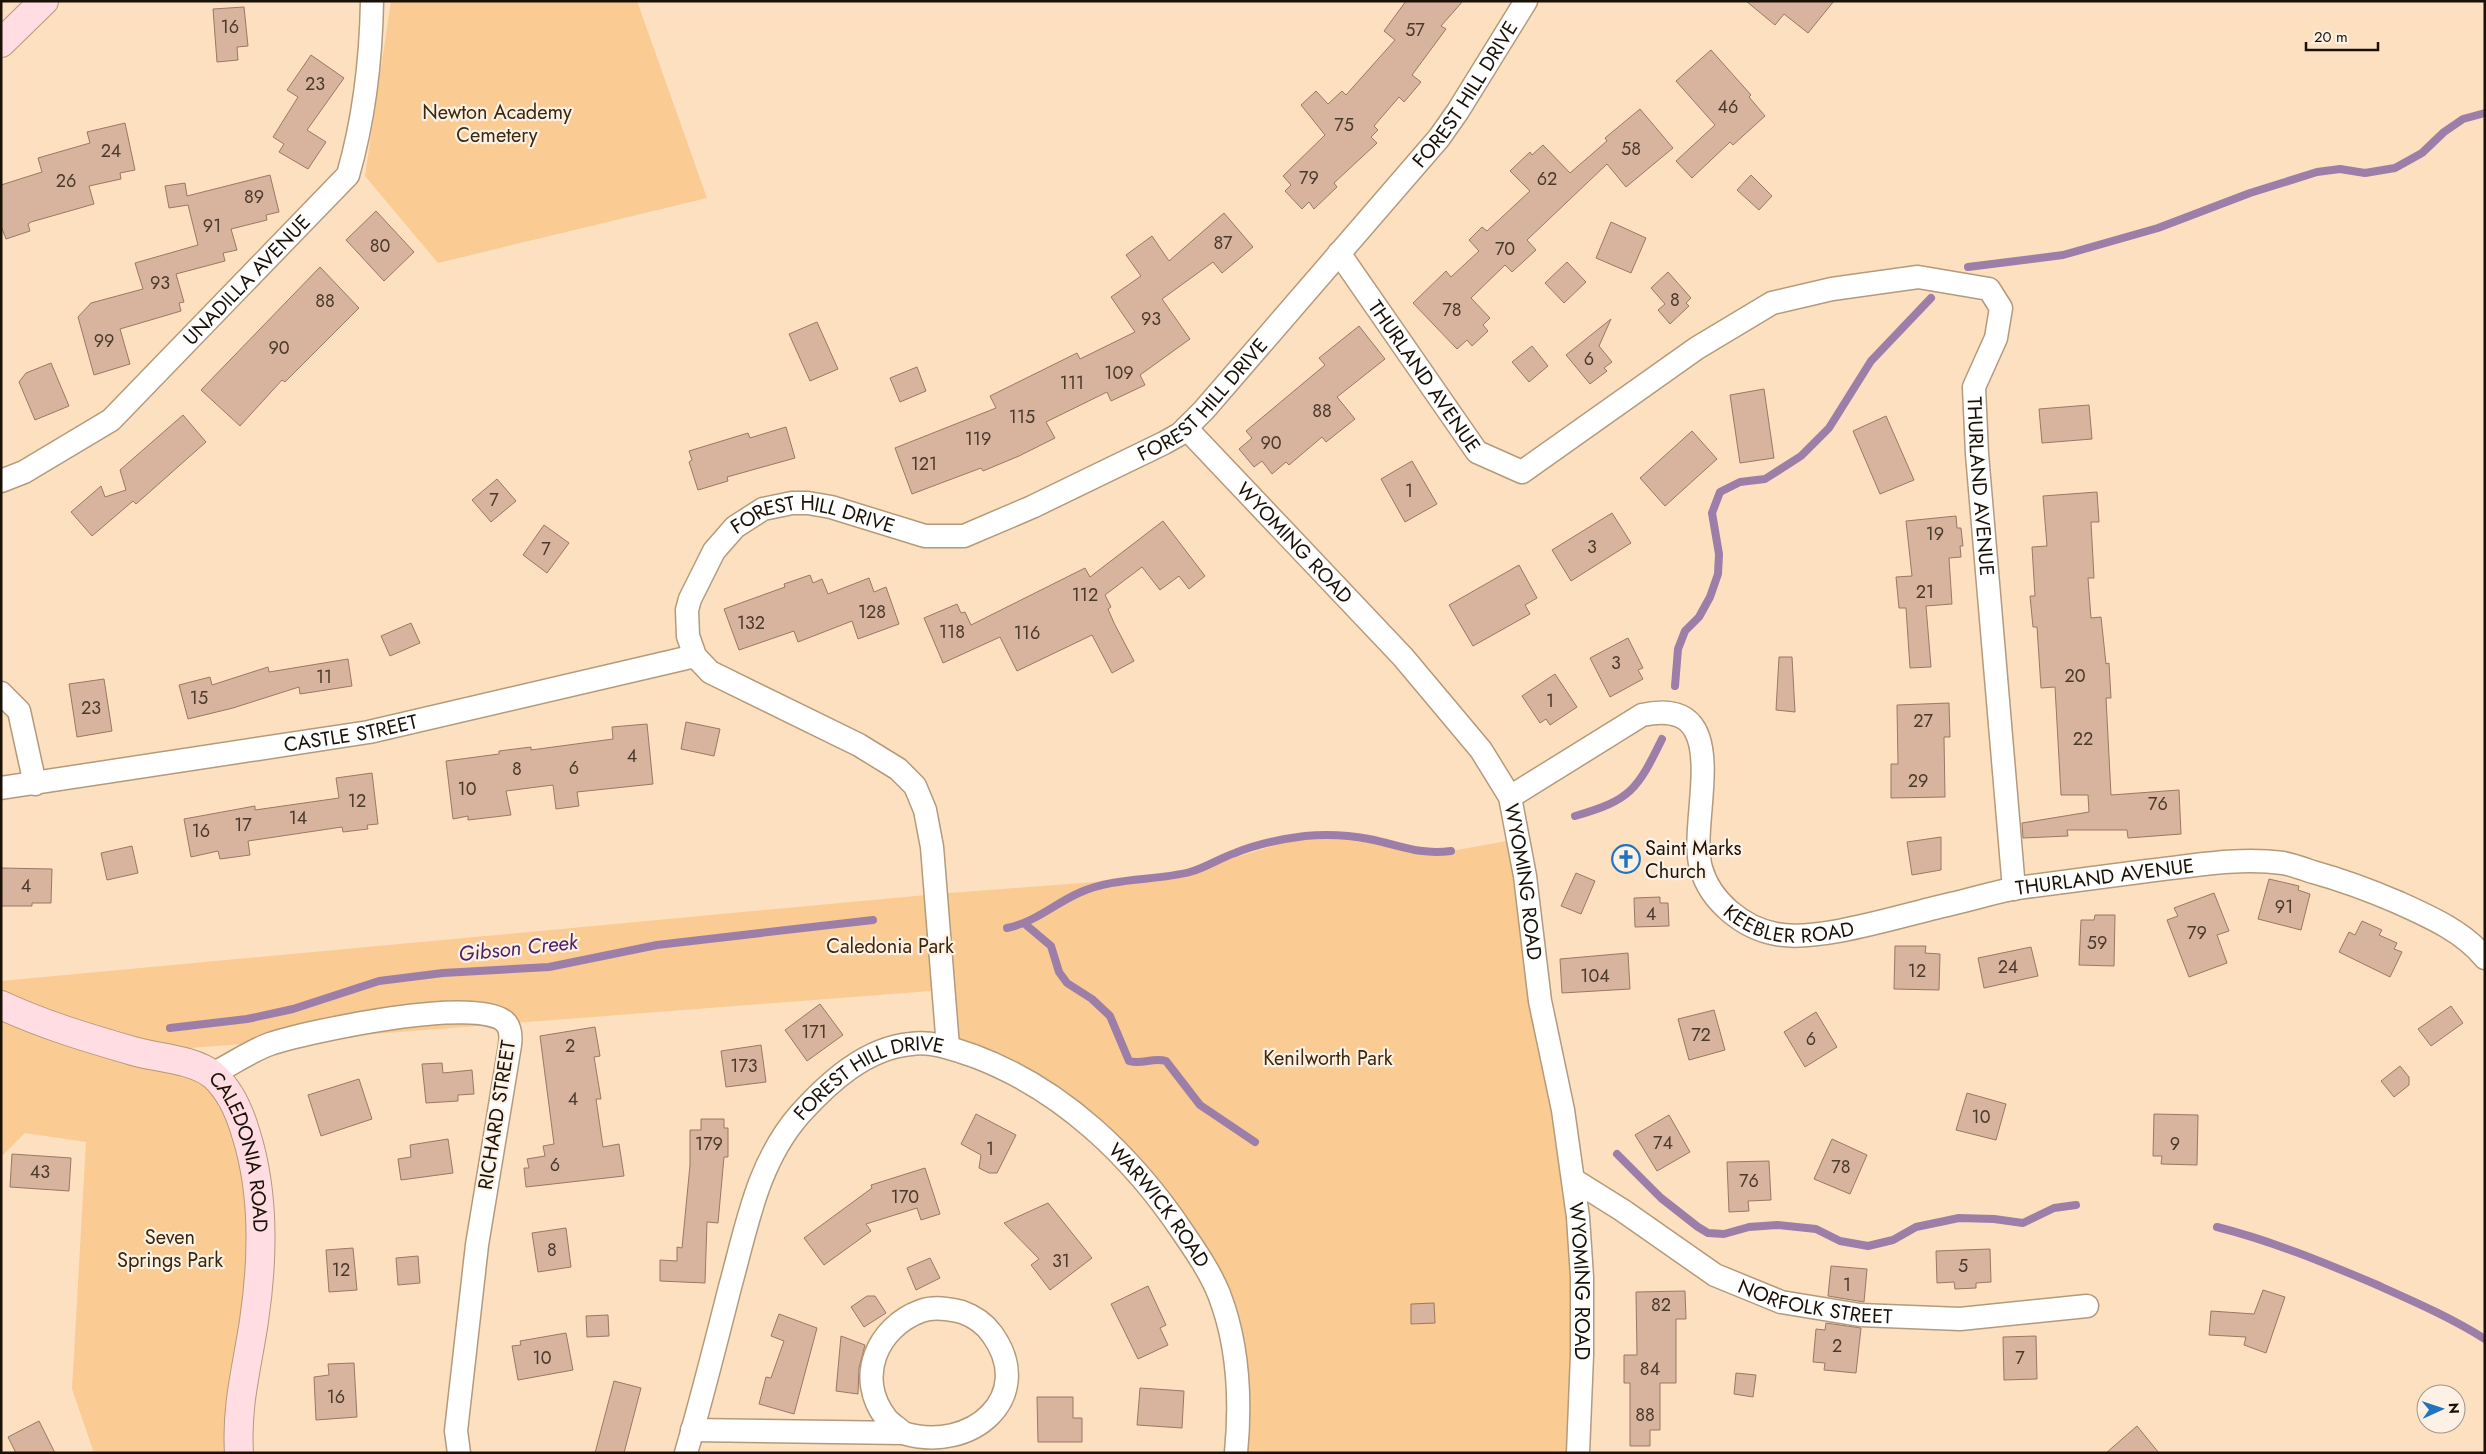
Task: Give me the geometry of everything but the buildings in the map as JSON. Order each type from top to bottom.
[{"type":"street","points":[[1,44],[44,1]]},
{"type":"street","name":"UNADILLA AVENUE","points":[[1,480],[24,472],[111,420],[348,175],[357,143],[366,87],[372,42],[372,1]]},
{"type":"street","name":"FOREST HILL DRIVE","points":[[686,1453],[754,1196],[763,1171],[782,1138],[798,1117],[828,1085],[876,1053],[897,1046],[918,1043],[948,1047],[932,847],[925,810],[915,786],[889,762],[821,726],[729,684],[710,672],[695,656],[686,624],[686,610],[698,580],[714,551],[727,535],[744,520],[763,510],[792,503],[808,503],[838,509],[926,536],[964,536],[1032,507],[1155,447],[1186,428],[1443,132],[1526,1]]},
{"type":"street","name":"THURLAND AVENUE","points":[[1339,252],[1477,452],[1522,472],[1696,348],[1772,303],[1832,289],[1918,277],[1989,289],[2001,308],[1996,338],[1974,387],[1977,454],[2014,889],[2223,862],[2284,863],[2357,885],[2423,913],[2473,943],[2485,958]]},
{"type":"street","name":"WYOMING ROAD","points":[[1186,428],[1403,658],[1481,750],[1510,798],[1525,876],[1540,1001],[1560,1091],[1574,1180],[1582,1277],[1582,1374],[1578,1453]]},
{"type":"street","name":"CASTLE STREET","points":[[1,788],[370,732],[695,656]]},
{"type":"street","points":[[1,693],[19,711],[35,784]]},
{"type":"street","name":"KEEBLER ROAD","points":[[1510,798],[1642,715],[1660,711],[1674,713],[1686,720],[1694,729],[1701,746],[1704,773],[1698,830],[1700,867],[1709,888],[1727,909],[1758,929],[1777,935],[1795,936],[1836,931],[2014,889]]},
{"type":"street","name":"CALEDONIA ROAD","points":[[1,1005],[44,1024],[136,1052],[170,1058],[212,1074],[231,1098],[243,1125],[254,1159],[258,1192],[260,1255],[254,1320],[237,1420],[239,1453]]},
{"type":"street","name":"RICHARD STREET","points":[[212,1074],[269,1044],[363,1023],[406,1016],[473,1012],[494,1016],[506,1023],[511,1032],[510,1045],[477,1245],[456,1431],[459,1453]]},
{"type":"street","name":"WARWICK ROAD","points":[[948,1047],[1005,1070],[1057,1101],[1106,1139],[1155,1192],[1205,1265],[1226,1313],[1234,1358],[1239,1413],[1236,1453]]},
{"type":"street","name":"NORFOLK STREET","points":[[1574,1180],[1622,1210],[1715,1275],[1781,1302],[1860,1315],[1960,1319],[2087,1306]]},
{"type":"street","points":[[946,1308],[968,1314],[986,1326],[1000,1345],[1006,1366],[1006,1389],[998,1410],[984,1428],[942,1448],[903,1433],[886,1418],[876,1398],[872,1376],[875,1354],[886,1334],[903,1318],[923,1310],[946,1308]]},
{"type":"street","points":[[692,1430],[903,1433]]},
{"type":"green space","name":"Newton Academy Cemetery","points":[[391,1],[637,1],[707,198],[438,263],[365,176]]},
{"type":"green space","name":"Kenilworth Park","points":[[1306,836],[1451,851],[1518,839],[1568,1139],[1578,1453],[1236,1453],[1219,1294],[1106,1139],[948,1047],[944,990],[138,1052],[212,1074],[254,1159],[239,1453],[94,1453],[72,1389],[86,1142],[25,1133],[1,1157],[1,981],[937,894],[1174,876]]},
{"type":"waterway","points":[[1968,267],[2063,255],[2158,228],[2250,193],[2317,172],[2340,169],[2365,173],[2395,168],[2422,153],[2444,132],[2463,119],[2485,113]]},
{"type":"waterway","points":[[1675,686],[1678,649],[1685,631],[1699,617],[1710,597],[1718,574],[1719,554],[1712,513],[1720,492],[1740,482],[1765,479],[1801,456],[1829,428],[1871,361],[1931,298]]},
{"type":"waterway","points":[[1575,816],[1609,804],[1630,791],[1646,770],[1662,739]]},
{"type":"waterway","points":[[1007,928],[1036,917],[1072,896],[1094,887],[1121,881],[1190,872],[1260,844],[1287,839],[1313,835],[1345,836],[1369,839],[1418,851],[1451,851]]},
{"type":"waterway","name":"Gibson Creek","points":[[170,1028],[247,1019],[293,1009],[379,981],[443,973],[549,967],[657,945],[873,920]]},
{"type":"waterway","points":[[1025,924],[1051,946],[1059,972],[1067,983],[1092,999],[1110,1016],[1129,1061],[1166,1061],[1200,1105],[1255,1142]]},
{"type":"waterway","points":[[1617,1154],[1661,1198],[1708,1233],[1724,1234],[1749,1227],[1777,1225],[1816,1229],[1840,1241],[1868,1246],[1893,1240],[1916,1227],[1959,1218],[1994,1219],[2023,1223],[2054,1208],[2076,1205]]},
{"type":"waterway","points":[[2217,1227],[2277,1245],[2356,1276],[2431,1310],[2485,1339]]},
{"type":"place","name":"Saint Marks Church","points":[[1626,859]]},
{"type":"park label","name":"Caledonia Park","points":[[890,946]]},
{"type":"park label","name":"Seven Springs Park","points":[[170,1248]]}]
